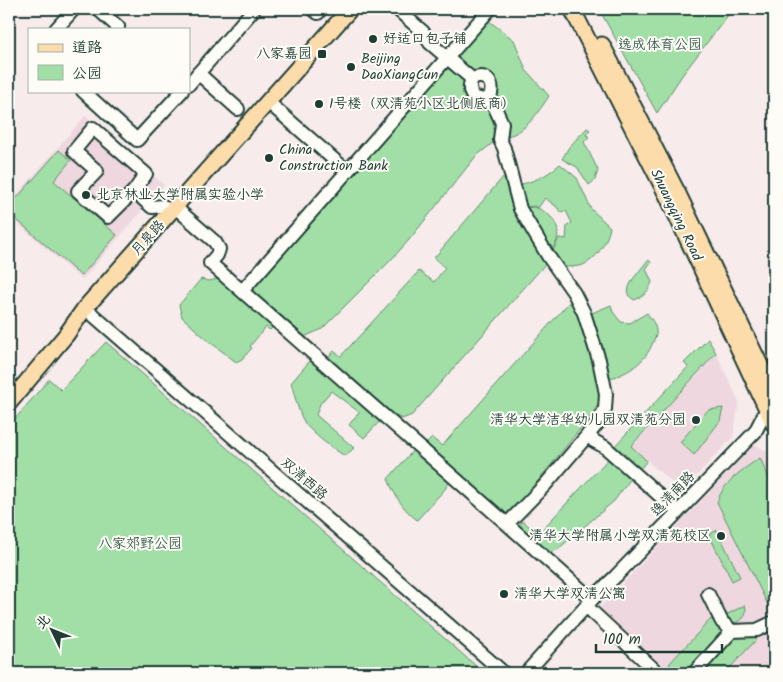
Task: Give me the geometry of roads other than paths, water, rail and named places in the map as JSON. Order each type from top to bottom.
[{"type":"main road","name":"月泉路","points":[[9,403],[169,206],[321,26],[338,9]]},
{"type":"main road","name":"月泉路","points":[[9,390],[60,332],[80,304],[169,206],[268,102],[350,9]]},
{"type":"main road","name":"Shuangqing Road","points":[[572,9],[772,400]]},
{"type":"main road","name":"Shuangqing Road","points":[[584,9],[678,194],[772,400],[774,424]]},
{"type":"street","points":[[57,28],[74,9]]},
{"type":"street","points":[[98,9],[118,28]]},
{"type":"street","points":[[190,83],[254,9]]},
{"type":"street","points":[[397,9],[409,27],[428,37],[430,43],[472,79],[478,76],[485,78],[491,84],[490,97],[502,123],[500,140],[504,148],[520,209],[548,256],[574,293],[584,313],[599,360],[606,394],[605,409],[598,423],[545,485],[507,524]]},
{"type":"street","points":[[242,291],[490,9]]},
{"type":"street","points":[[198,73],[238,109]]},
{"type":"street","points":[[85,92],[137,140],[181,92]]},
{"type":"street","points":[[268,102],[347,171]]},
{"type":"street","points":[[94,128],[146,174],[134,191],[108,217],[78,191],[97,170],[74,151],[94,128]]},
{"type":"street","points":[[134,191],[152,207],[169,206],[215,242],[220,249],[210,263],[586,594],[596,594]]},
{"type":"street","name":"双清西路","points":[[85,308],[504,673]]},
{"type":"street","name":"逸清南路","points":[[526,673],[596,594],[616,576],[755,432],[772,400]]},
{"type":"street","points":[[588,434],[677,511]]},
{"type":"street","points":[[708,594],[722,622],[732,631],[757,630],[774,622]]},
{"type":"street","points":[[586,606],[658,673]]},
{"type":"street","points":[[694,673],[732,631]]},
{"type":"place","name":"好适口包子铺","points":[[373,39]]},
{"type":"place","name":"八家嘉园","points":[[322,54]]},
{"type":"place","name":"Beijing DaoXiangCun","points":[[351,67]]},
{"type":"place","name":"1号楼（双清苑小区北侧底商）","points":[[319,104]]},
{"type":"place","name":"China Construction Bank","points":[[269,158]]},
{"type":"place","name":"北京林业大学附属实验小学","points":[[86,195]]},
{"type":"place","name":"清华大学洁华幼儿园双清苑分园","points":[[696,420]]},
{"type":"place","name":"清华大学附属小学双清苑校区","points":[[721,536]]},
{"type":"place","name":"清华大学双清公寓","points":[[504,594]]},
{"type":"park label","name":"逸成体育公园","points":[[660,45]]},
{"type":"park label","name":"八家郊野公园","points":[[140,544]]}]
